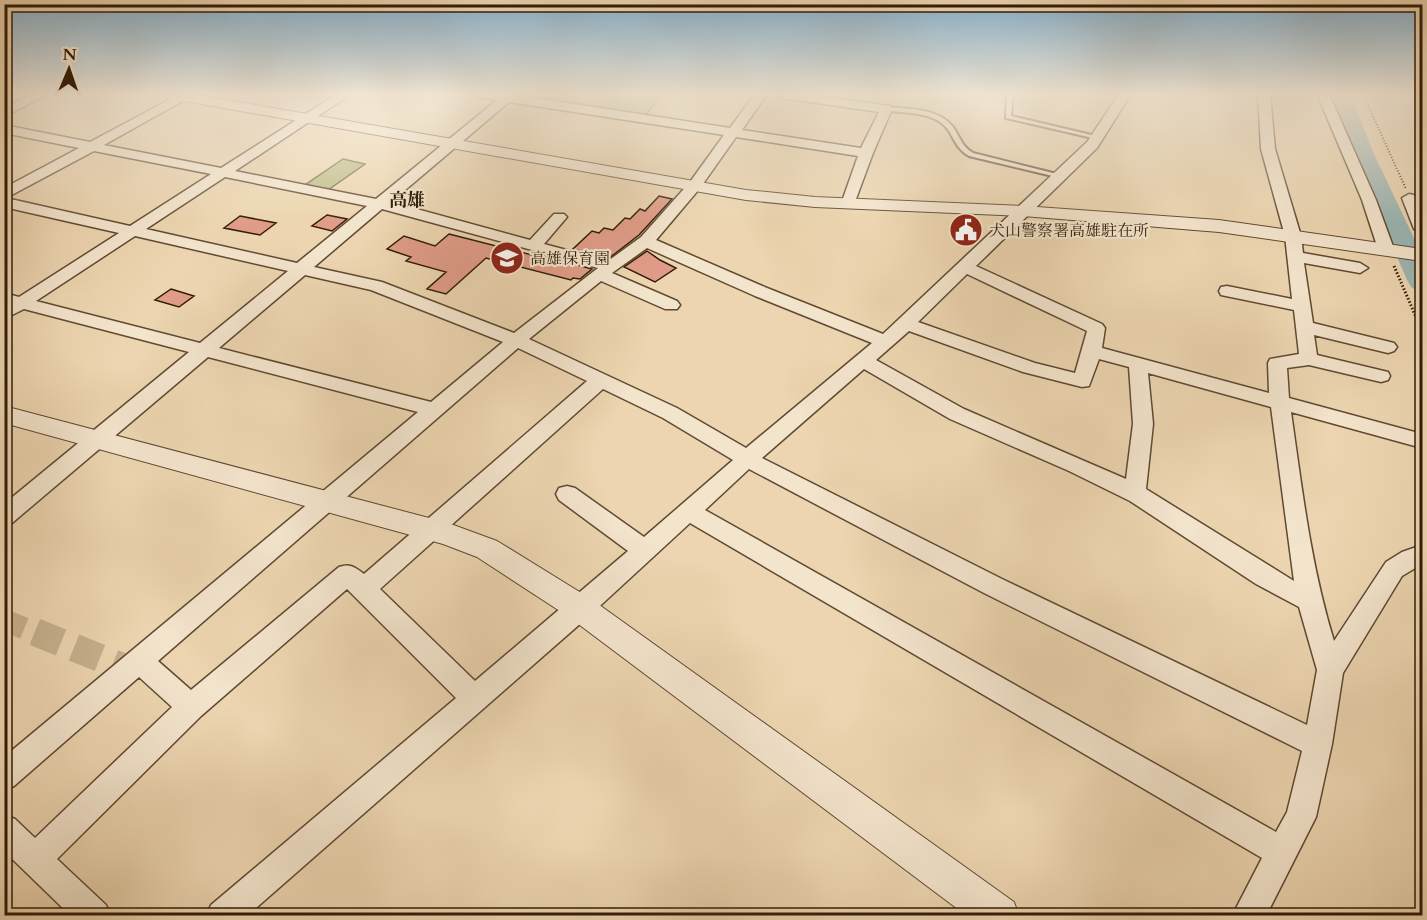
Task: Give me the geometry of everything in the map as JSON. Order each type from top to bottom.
[{"type":"street","points":[[43,137],[379,204],[534,246],[605,270],[672,305]]},
{"type":"street","points":[[4,194],[109,137]]},
{"type":"street","points":[[4,314],[13,300],[133,232],[279,137]]},
{"type":"street","points":[[417,137],[746,195],[849,204],[1023,211],[1219,226],[1294,246],[1360,268]]},
{"type":"street","points":[[4,516],[459,137]]},
{"type":"street","points":[[4,776],[518,341],[554,308],[645,241],[695,185],[731,137]]},
{"type":"street","points":[[760,137],[866,153]]},
{"type":"street","points":[[849,204],[873,137]]},
{"type":"street","points":[[222,915],[580,608],[747,459],[886,342],[967,268],[1061,176],[1097,137]]},
{"type":"street","points":[[1267,137],[1268,149],[1294,246],[1308,356],[1302,361],[1276,363],[1298,539],[1309,600],[1330,670]]},
{"type":"street","points":[[1342,137],[1392,250]]},
{"type":"street","points":[[1409,198],[1422,229]]},
{"type":"street","points":[[4,202],[376,286],[518,341],[670,413],[724,443],[747,459],[993,586],[1318,744]]},
{"type":"street","points":[[534,246],[559,218]]},
{"type":"street","points":[[645,241],[761,292],[886,342]]},
{"type":"street","points":[[1294,246],[1392,250],[1422,255]]},
{"type":"street","points":[[906,324],[1030,368],[1082,381],[1092,351],[1096,328],[967,268]]},
{"type":"street","points":[[1227,291],[1388,347]]},
{"type":"street","points":[[13,300],[435,410]]},
{"type":"street","points":[[1092,351],[1422,441]]},
{"type":"street","points":[[1305,358],[1381,376]]},
{"type":"street","points":[[864,361],[968,420],[1135,493],[1176,515],[1261,573],[1309,600]]},
{"type":"street","points":[[1135,493],[1143,424],[1138,364]]},
{"type":"street","points":[[364,589],[601,380]]},
{"type":"street","points":[[4,414],[431,529],[487,549],[580,608],[1000,915]]},
{"type":"street","points":[[567,494],[645,550]]},
{"type":"street","points":[[688,511],[1283,854]]},
{"type":"street","points":[[1248,915],[1301,818],[1318,744],[1330,670],[1394,569],[1422,555]]},
{"type":"street","points":[[35,859],[191,707],[347,574],[474,698]]},
{"type":"street","points":[[140,661],[191,707]]},
{"type":"street","points":[[4,830],[95,915]]},
{"type":"lane","points":[[956,137],[964,151],[971,155],[1061,176]]},
{"type":"path","points":[[1382,137],[1409,198]]},
{"type":"path","points":[[1392,250],[1422,331]]},
{"type":"green space","points":[[343,159],[365,164],[328,190],[305,185]]},
{"type":"building","points":[[659,196],[672,199],[639,235],[608,259],[573,249],[592,231],[599,233],[604,228],[613,230],[625,218],[630,219],[640,209],[645,211]]},
{"type":"building","points":[[327,215],[347,219],[332,231],[312,226]]},
{"type":"building","points":[[240,216],[276,223],[260,235],[224,228]]},
{"type":"building","points":[[449,234],[592,269],[580,279],[571,280],[486,258],[446,294],[427,289],[446,272],[406,261],[411,257],[387,249],[404,236],[435,246]]},
{"type":"building","points":[[647,251],[676,268],[655,282],[624,267]]},
{"type":"building","points":[[171,289],[194,296],[179,307],[155,300]]},
{"type":"waterway","points":[[1356,137],[1422,282]]},
{"type":"tunnel","points":[[4,620],[38,634]]},
{"type":"tunnel","points":[[35,632],[130,670]]},
{"type":"place","name":"犬山警察署高雄駐在所","points":[[966,230]]},
{"type":"place","name":"高雄保育園","points":[[507,258]]},
{"type":"district","name":"高雄","points":[[407,200]]}]
